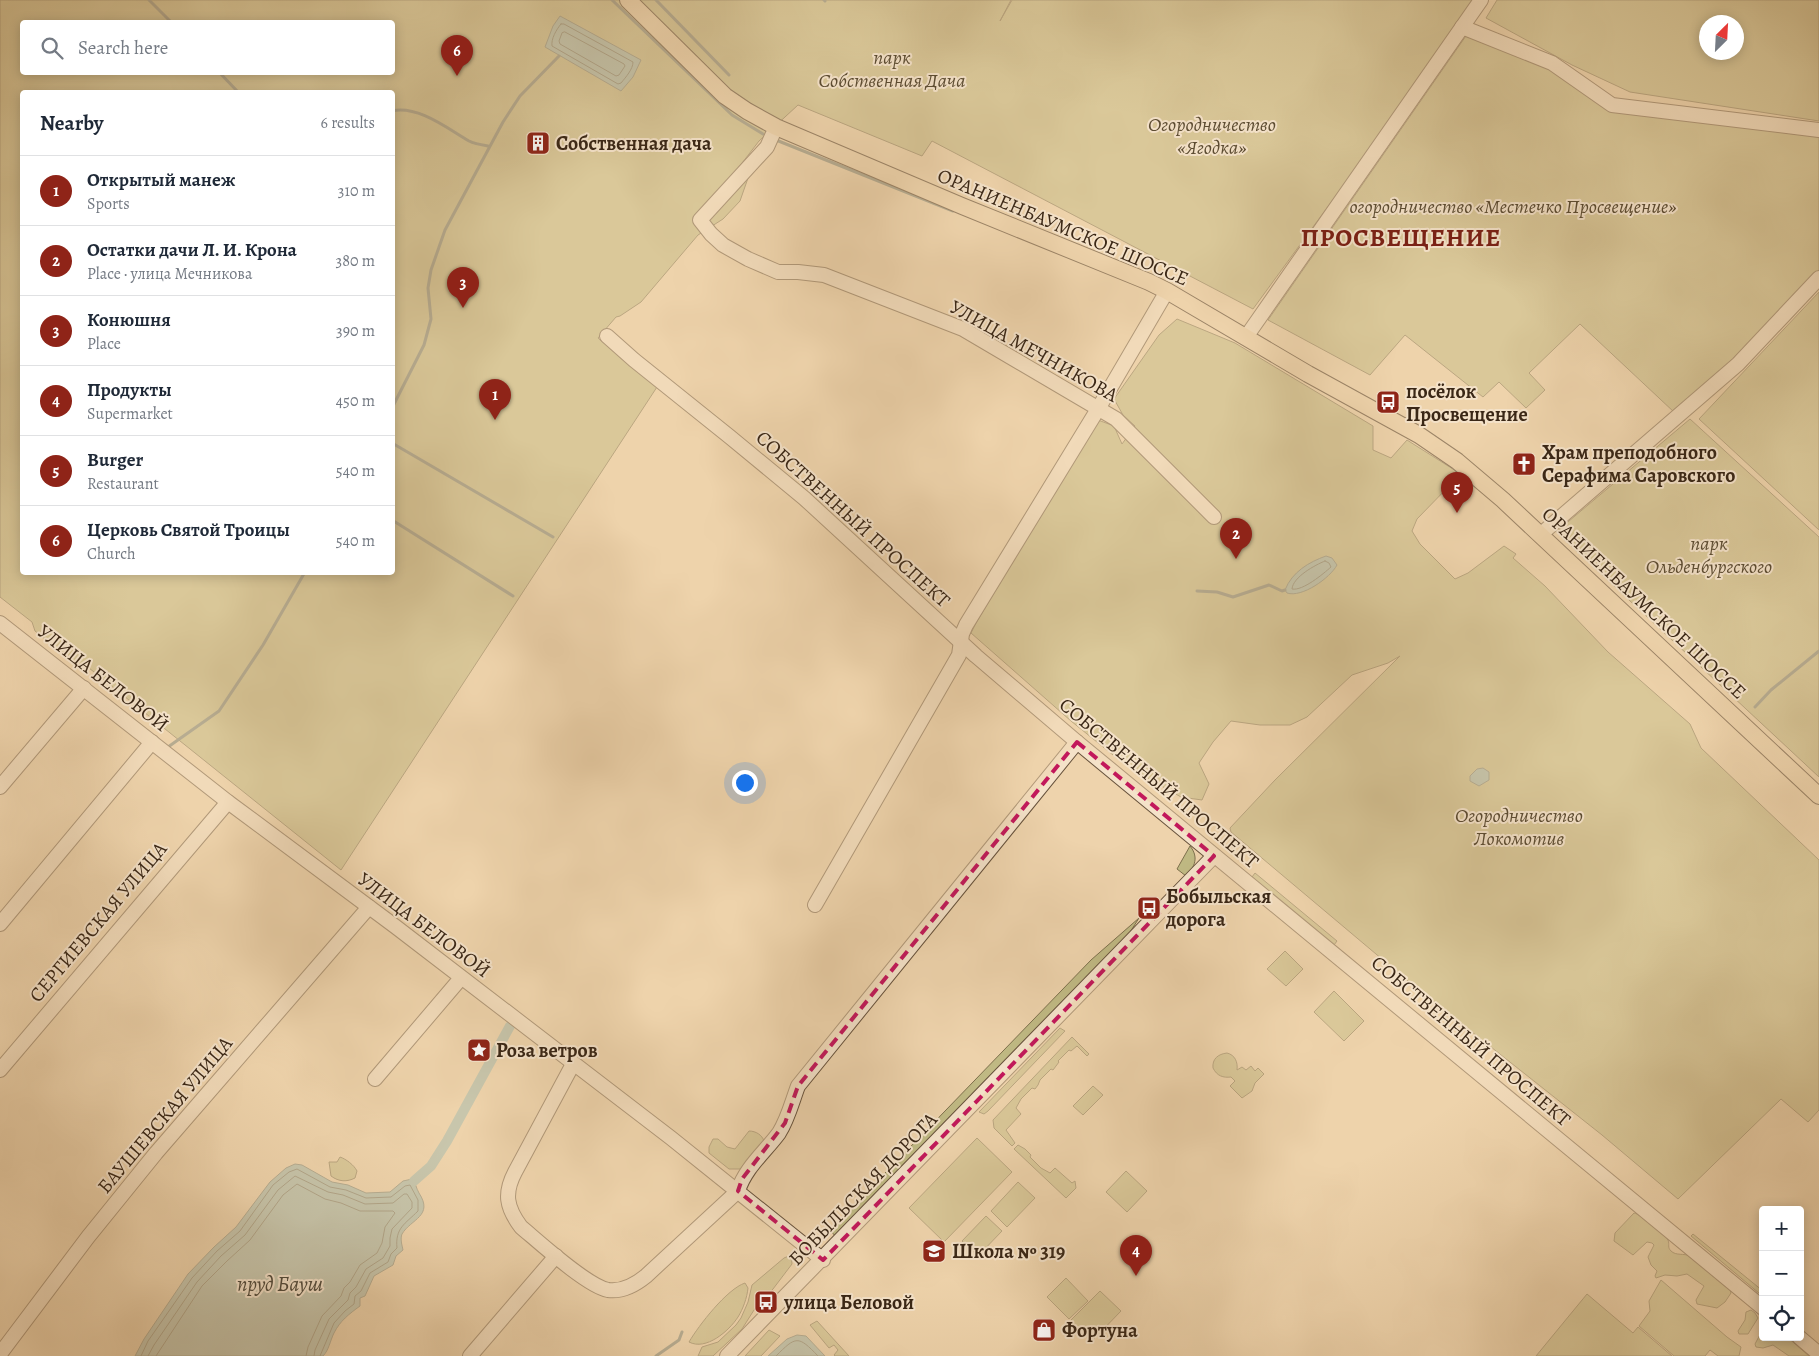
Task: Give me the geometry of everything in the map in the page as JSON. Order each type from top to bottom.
[{"type":"main road","name":"ОРАНИЕНБАУМСКОЕ ШОССЕ","points":[[628,0],[725,96],[747,111],[776,127],[1167,291],[1438,447],[1476,476],[1819,796]]},
{"type":"street","points":[[1246,337],[1481,0]]},
{"type":"street","points":[[1462,27],[1552,63],[1612,105],[1819,130]]},
{"type":"street","name":"УЛИЦА МЕЧНИКОВА","points":[[776,127],[767,146],[700,220],[723,245],[748,259],[778,272],[824,275],[963,329],[1116,419],[1214,517]]},
{"type":"street","points":[[1540,535],[1738,364],[1819,278]]},
{"type":"street","points":[[816,905],[959,655],[966,626],[1098,409],[1167,291]]},
{"type":"street","name":"СОБСТВЕННЫЙ ПРОСПЕКТ","points":[[608,336],[634,360],[804,498],[961,642],[1077,742],[1759,1305]]},
{"type":"street","name":"УЛИЦА БЕЛОВОЙ","points":[[0,623],[228,802],[369,907],[738,1191],[822,1260]]},
{"type":"street","points":[[0,786],[84,688]]},
{"type":"street","points":[[0,924],[152,742]]},
{"type":"street","points":[[573,1064],[514,1172],[509,1184],[507,1197],[514,1219],[521,1227],[597,1286],[614,1290],[632,1286],[646,1276],[738,1191],[742,1179],[785,1123],[798,1086],[1077,742]]},
{"type":"street","name":"СЕРГИЕВСКАЯ УЛИЦА","points":[[0,1070],[228,802]]},
{"type":"street","name":"БОБЫЛЬСКАЯ ДОРОГА","points":[[727,1356],[1214,856]]},
{"type":"street","name":"БАУШЕВСКАЯ УЛИЦА","points":[[0,1354],[88,1237],[156,1153],[369,907]]},
{"type":"street","points":[[375,1079],[461,978]]},
{"type":"street","points":[[470,1356],[556,1256]]},
{"type":"street","points":[[1804,1341],[1819,1354]]},
{"type":"highlighted area","points":[[1077,742],[1214,856],[823,1260],[738,1191],[742,1179],[785,1123],[798,1086]]},
{"type":"green space","points":[[0,0],[1011,0],[1000,21],[1012,0],[1475,0],[1455,33],[1253,309],[932,141],[922,156],[798,105],[759,141],[739,167],[748,178],[740,201],[723,219],[698,235],[641,302],[616,317],[598,338],[657,387],[341,870],[89,668],[75,663],[35,631],[32,622],[0,597]]},
{"type":"green space","points":[[1497,0],[1819,0],[1819,121],[1630,92],[1572,65],[1486,18]]},
{"type":"green space","name":"огородничество «Местечко Просвещение»","points":[[1468,33],[1550,66],[1608,108],[1819,135],[1819,271],[1729,365],[1675,413],[1580,324],[1529,373],[1545,390],[1526,408],[1499,382],[1483,397],[1405,335],[1370,375],[1268,320]]},
{"type":"green space","points":[[1819,292],[1819,530],[1699,419]]},
{"type":"green space","name":"Огородничество Локомотив","points":[[1177,319],[1235,343],[1373,426],[1373,450],[1391,458],[1407,440],[1456,471],[1452,483],[1417,519],[1412,531],[1420,544],[1455,579],[1468,573],[1504,546],[1516,554],[1513,558],[1545,586],[1608,652],[1690,724],[1701,748],[1819,860],[1819,1110],[1808,1122],[1781,1099],[1678,1199],[1602,1135],[1414,986],[1231,832],[1230,828],[1275,780],[1400,656],[1388,663],[1352,675],[1307,717],[1290,725],[1260,725],[1231,721],[1213,742],[1199,763],[1209,784],[1202,800],[1181,797],[1118,759],[1071,721],[971,633],[1098,420],[1114,426],[1122,444],[1135,426],[1123,415],[1114,399],[1159,335]]},
{"type":"green space","name":"парк Ольденбургского","points":[[1690,419],[1819,537],[1819,777],[1556,532]]},
{"type":"green space","points":[[1190,846],[1193,850],[1195,862],[1186,876],[1177,869]]},
{"type":"green space","points":[[1255,873],[1337,941],[1334,945],[1252,877]]},
{"type":"green space","points":[[1139,918],[1127,937],[836,1237],[830,1230],[1091,960]]},
{"type":"green space","points":[[1285,951],[1303,969],[1286,986],[1267,969]]},
{"type":"green space","points":[[1334,991],[1364,1021],[1344,1041],[1314,1012]]},
{"type":"green space","points":[[1060,1028],[1065,1031],[988,1111],[984,1114],[979,1112]]},
{"type":"green space","points":[[1072,1037],[1089,1054],[1087,1056],[1077,1046],[1071,1051],[1069,1050],[1058,1061],[1053,1070],[1051,1069],[1040,1080],[1035,1089],[1032,1088],[1021,1099],[1016,1108],[1021,1114],[1006,1130],[1015,1143],[1012,1146],[994,1128],[993,1120]]},
{"type":"green space","points":[[1227,1053],[1235,1059],[1237,1070],[1242,1067],[1246,1070],[1251,1066],[1255,1071],[1258,1068],[1264,1074],[1255,1083],[1252,1091],[1242,1098],[1230,1086],[1235,1081],[1231,1077],[1218,1075],[1213,1068],[1216,1058],[1221,1054]]},
{"type":"green space","points":[[1093,1086],[1103,1095],[1083,1115],[1073,1106]]},
{"type":"green space","points":[[749,1131],[758,1134],[764,1141],[740,1169],[729,1169],[709,1153],[709,1147],[713,1139],[718,1139],[727,1147],[735,1149]]},
{"type":"green space","points":[[977,1138],[1012,1172],[944,1242],[909,1208]]},
{"type":"green space","points":[[1018,1145],[1031,1155],[1030,1157],[1041,1168],[1050,1173],[1055,1168],[1072,1183],[1075,1181],[1076,1188],[1066,1198],[1014,1149]]},
{"type":"green space","points":[[340,1157],[356,1169],[355,1178],[343,1181],[331,1176],[329,1162],[337,1162]]},
{"type":"green space","points":[[1126,1171],[1147,1191],[1127,1212],[1106,1192]]},
{"type":"green space","points":[[1018,1182],[1035,1198],[1007,1227],[991,1211]]},
{"type":"green space","points":[[1634,1213],[1647,1220],[1662,1233],[1668,1240],[1671,1251],[1690,1256],[1730,1289],[1731,1293],[1725,1302],[1717,1308],[1697,1304],[1696,1300],[1704,1286],[1687,1274],[1677,1276],[1665,1275],[1656,1278],[1657,1271],[1651,1265],[1648,1257],[1654,1245],[1652,1243],[1647,1242],[1633,1255],[1614,1241],[1615,1233]]},
{"type":"green space","points":[[986,1216],[1002,1231],[978,1256],[962,1241]]},
{"type":"green space","points":[[1693,1234],[1759,1288],[1759,1293],[1691,1236]]},
{"type":"green space","points":[[791,1255],[792,1264],[754,1310],[742,1329],[713,1356],[698,1356],[702,1347],[718,1342],[736,1325],[748,1302],[752,1285],[784,1258]]},
{"type":"green space","points":[[1066,1278],[1088,1301],[1069,1319],[1047,1297]]},
{"type":"green space","points":[[1661,1280],[1741,1347],[1739,1356],[1718,1356],[1710,1350],[1705,1356],[1674,1356],[1639,1326],[1650,1311],[1649,1301]]},
{"type":"green space","points":[[745,1283],[748,1288],[747,1296],[742,1310],[729,1328],[710,1342],[696,1344],[689,1342],[706,1317],[722,1300],[730,1292]]},
{"type":"green space","points":[[1100,1291],[1121,1311],[1093,1340],[1089,1339],[1070,1321]]},
{"type":"green space","points":[[1587,1294],[1633,1333],[1638,1327],[1672,1356],[1536,1356]]},
{"type":"green space","points":[[1751,1310],[1758,1318],[1748,1334],[1739,1334],[1738,1331],[1745,1320],[1746,1312]]},
{"type":"green space","points":[[817,1321],[849,1356],[834,1355],[838,1350],[834,1345],[829,1348],[810,1325]]},
{"type":"green space","points":[[769,1330],[780,1336],[761,1356],[745,1356]]},
{"type":"green space","points":[[1759,1336],[1759,1341],[1792,1341],[1809,1356],[1789,1356],[1773,1345],[1763,1348],[1756,1347],[1755,1344]]},
{"type":"water","points":[[560,16],[641,60],[633,77],[621,91],[545,47],[553,26]]},
{"type":"water","points":[[1326,556],[1332,558],[1337,565],[1328,576],[1308,590],[1293,594],[1287,593],[1285,590],[1288,584],[1297,573],[1313,561]]},
{"type":"water","points":[[1483,768],[1489,772],[1489,780],[1479,786],[1470,781],[1470,776],[1477,769]]},
{"type":"water","name":"пруд Бауш","points":[[295,1164],[302,1165],[332,1182],[348,1185],[366,1193],[390,1192],[403,1181],[412,1179],[424,1207],[423,1212],[402,1234],[403,1250],[396,1256],[393,1265],[374,1276],[365,1296],[360,1298],[360,1306],[339,1325],[325,1354],[323,1356],[135,1356],[144,1339],[188,1274],[236,1227],[270,1182],[286,1168]]},
{"type":"water","points":[[797,1335],[806,1336],[825,1356],[768,1356],[787,1339]]},
{"type":"waterway","points":[[149,0],[169,20]]},
{"type":"waterway","points":[[612,0],[732,115],[763,134]]},
{"type":"waterway","points":[[656,0],[729,75]]},
{"type":"waterway","points":[[395,402],[424,345],[431,319],[428,288],[431,270],[445,230],[503,122],[520,96],[559,56]]},
{"type":"waterway","points":[[222,75],[236,90]]},
{"type":"waterway","points":[[395,111],[412,111],[432,119],[469,141],[488,146]]},
{"type":"waterway","points":[[776,140],[953,211]]},
{"type":"waterway","points":[[395,445],[553,537]]},
{"type":"waterway","points":[[395,522],[513,596]]},
{"type":"waterway","points":[[168,747],[219,711],[263,645],[303,575]]},
{"type":"waterway","points":[[1197,591],[1217,592],[1233,597],[1269,585],[1282,591],[1285,590]]},
{"type":"waterway","points":[[1755,707],[1771,690],[1819,651]]},
{"type":"waterway","points":[[414,1181],[431,1166],[447,1141],[510,1026]]},
{"type":"waterway","points":[[656,1356],[679,1340],[682,1332]]},
{"type":"place","name":"Церковь Святой Троицы","points":[[457,76]]},
{"type":"place","name":"Собственная дача","points":[[538,143]]},
{"type":"place","name":"Конюшня","points":[[463,308]]},
{"type":"place","name":"посёлок Просвещение","points":[[1388,402]]},
{"type":"place","name":"Открытый манеж","points":[[495,420]]},
{"type":"place","name":"Храм преподобного Серафима Саровского","points":[[1524,464]]},
{"type":"place","name":"Burger","points":[[1457,513]]},
{"type":"place","name":"Остатки дачи Л. И. Крона","points":[[1236,559]]},
{"type":"place","name":"Бобыльская дорога","points":[[1149,908]]},
{"type":"place","name":"Роза ветров","points":[[479,1050]]},
{"type":"place","name":"Школа № 319","points":[[934,1251]]},
{"type":"place","name":"Продукты","points":[[1136,1276]]},
{"type":"place","name":"улица Беловой","points":[[766,1302]]},
{"type":"place","name":"Фортуна","points":[[1044,1330]]},
{"type":"district","name":"ПРОСВЕЩЕНИЕ","points":[[1401,238]]},
{"type":"park label","name":"парк Собственная Дача","points":[[892,68]]},
{"type":"park label","name":"Огородничество «Ягодка»","points":[[1212,136]]}]
